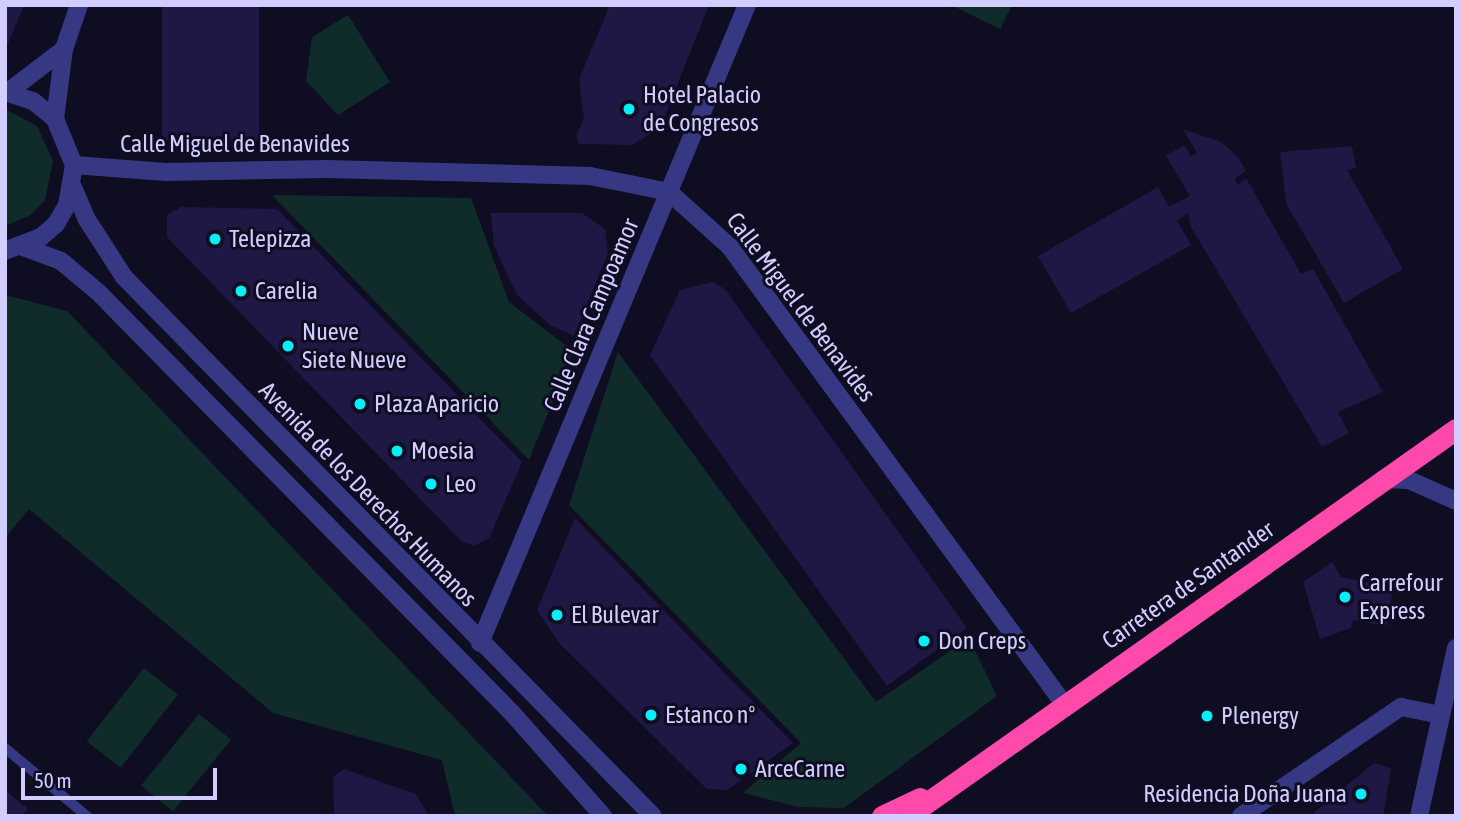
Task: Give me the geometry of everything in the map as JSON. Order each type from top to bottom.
[{"type":"highway","name":"Carretera de Santander","points":[[950,783],[1383,479],[1453,433]]},
{"type":"highway","points":[[882,816],[950,783]]},
{"type":"highway","points":[[908,816],[950,783]]},
{"type":"street","points":[[14,249],[56,223],[73,187],[74,166],[55,119],[64,49],[79,5]]},
{"type":"street","name":"Calle Clara Campoamor","points":[[480,643],[747,5]]},
{"type":"street","points":[[6,92],[64,49]]},
{"type":"street","points":[[6,92],[33,102],[55,119]]},
{"type":"street","name":"Calle Miguel de Benavides","points":[[74,166],[166,172],[327,169],[590,176],[669,192],[730,247],[1064,704]]},
{"type":"street","name":"Avenida de los Derechos Humanos","points":[[73,187],[86,218],[124,277],[480,643],[653,816]]},
{"type":"street","name":"Avenida de los Derechos Humanos","points":[[14,249],[61,261],[99,293],[512,713],[603,816]]},
{"type":"street","points":[[1383,479],[1409,480],[1456,501]]},
{"type":"street","points":[[1419,816],[1456,648]]},
{"type":"street","points":[[1241,816],[1401,707],[1441,715]]},
{"type":"lane","points":[[5,748],[87,816]]},
{"type":"green space","points":[[951,5],[1012,5],[1000,29]]},
{"type":"green space","points":[[348,15],[390,82],[338,115],[306,81],[312,37]]},
{"type":"green space","points":[[5,109],[37,126],[53,161],[45,200],[31,215],[5,226]]},
{"type":"green space","points":[[272,195],[471,198],[509,302],[573,351],[529,460]]},
{"type":"green space","points":[[5,295],[67,311],[548,816],[455,816],[442,760],[273,713],[29,509],[5,538]]},
{"type":"green space","points":[[618,352],[876,702],[969,638],[997,696],[844,808],[798,807],[743,793],[801,743],[569,505]]},
{"type":"green space","points":[[144,668],[178,694],[121,768],[87,741]]},
{"type":"green space","points":[[199,714],[231,740],[173,811],[141,785]]},
{"type":"building","points":[[5,5],[24,5],[5,51]]},
{"type":"building","points":[[162,5],[259,5],[259,140],[162,140]]},
{"type":"building","points":[[610,5],[709,5],[660,128],[632,145],[579,144],[576,136],[584,119],[579,79]]},
{"type":"building","points":[[1183,129],[1221,142],[1238,157],[1246,171],[1235,178],[1238,185],[1246,178],[1301,274],[1313,269],[1383,392],[1338,412],[1349,433],[1322,447],[1191,227],[1188,213],[1177,221],[1191,245],[1071,313],[1038,256],[1158,187],[1169,207],[1190,196],[1166,156],[1184,145],[1191,156],[1197,153]]},
{"type":"building","points":[[1352,146],[1356,168],[1347,170],[1403,269],[1344,303],[1286,203],[1280,152]]},
{"type":"building","points":[[181,207],[277,209],[522,462],[489,538],[474,546],[461,541],[167,237],[167,215]]},
{"type":"building","points":[[491,213],[582,213],[605,229],[608,253],[574,336],[550,325],[517,295],[494,246]]},
{"type":"building","points":[[712,282],[725,289],[967,628],[887,686],[650,355],[680,290]]},
{"type":"building","points":[[575,518],[793,743],[727,790],[707,789],[559,643],[537,610]]},
{"type":"building","points":[[1332,562],[1341,577],[1393,587],[1387,626],[1353,620],[1351,628],[1320,639],[1303,582]]},
{"type":"building","name":"Residencia Doña Juana","points":[[1374,763],[1391,768],[1383,816],[1310,816]]},
{"type":"building","points":[[344,769],[416,794],[429,816],[334,816],[333,777]]},
{"type":"building","points":[[5,790],[28,809],[22,816],[5,816]]},
{"type":"place","name":"Hotel Palacio de Congresos","points":[[629,109]]},
{"type":"place","name":"Telepizza","points":[[215,239]]},
{"type":"place","name":"Carelia","points":[[241,291]]},
{"type":"place","name":"Nueve Siete Nueve","points":[[288,346]]},
{"type":"place","name":"Plaza Aparicio","points":[[360,404]]},
{"type":"place","name":"Moesia","points":[[397,451]]},
{"type":"place","name":"Leo","points":[[431,484]]},
{"type":"place","name":"Carrefour Express","points":[[1345,597]]},
{"type":"place","name":"El Bulevar","points":[[557,615]]},
{"type":"place","name":"Don Creps","points":[[924,641]]},
{"type":"place","name":"Estanco nº","points":[[651,715]]},
{"type":"place","name":"Plenergy","points":[[1207,716]]},
{"type":"place","name":"ArceCarne","points":[[741,769]]},
{"type":"place","name":"Residencia Doña Juana","points":[[1361,794]]}]
